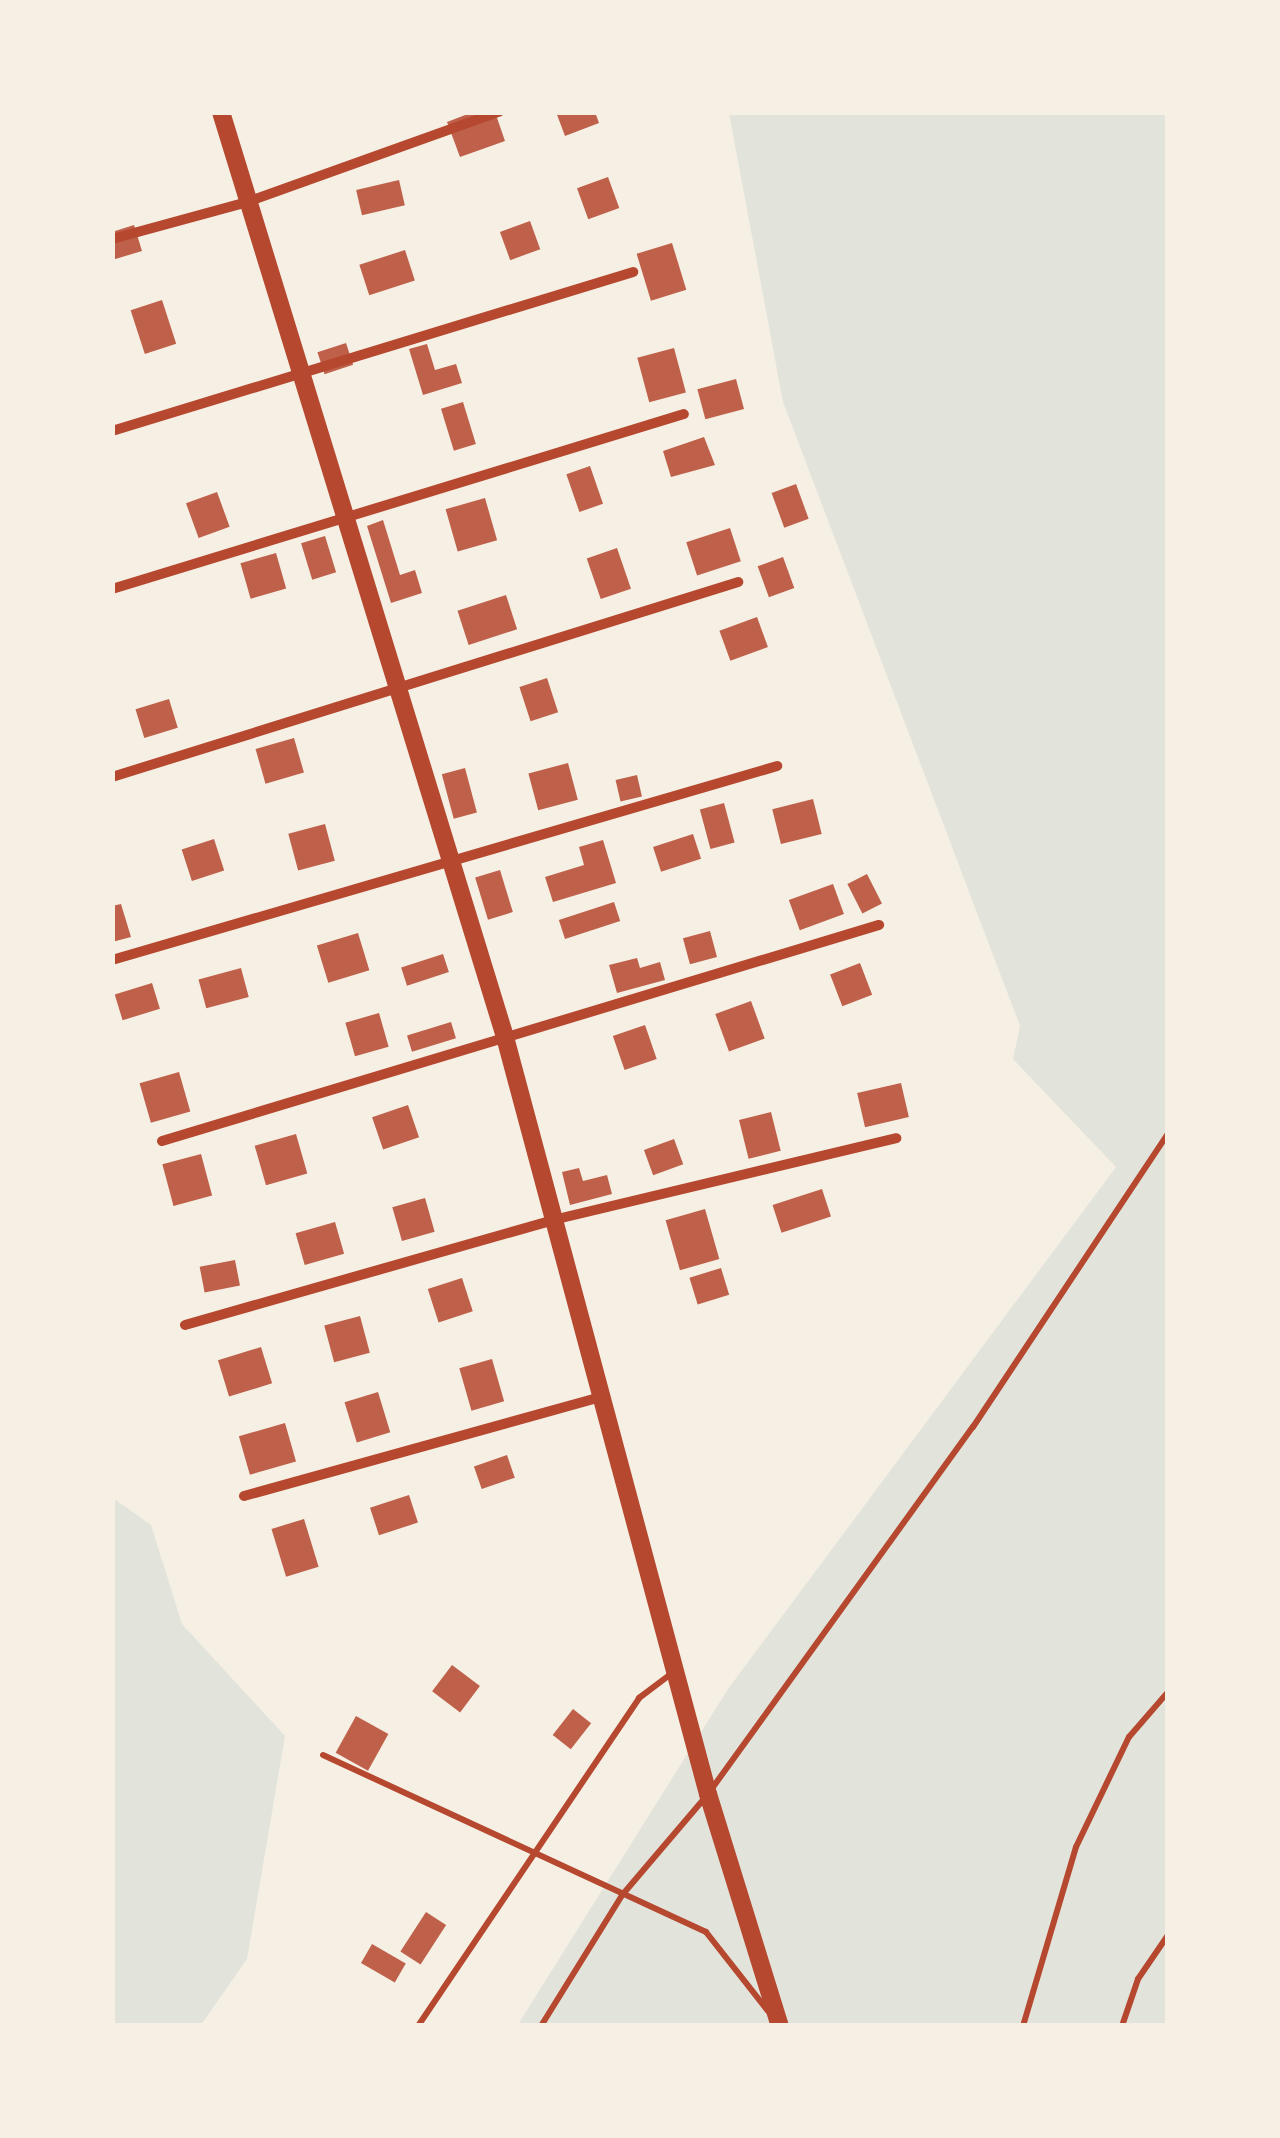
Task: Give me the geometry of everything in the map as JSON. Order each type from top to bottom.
[{"type":"street","points":[[221,112],[304,374],[342,517],[447,863],[505,1037],[708,1794],[776,2023]]},
{"type":"street","points":[[112,240],[248,202],[499,112]]},
{"type":"street","points":[[112,431],[633,272]]},
{"type":"street","points":[[112,589],[684,414]]},
{"type":"street","points":[[112,777],[395,692],[738,582]]},
{"type":"street","points":[[112,960],[777,766]]},
{"type":"street","points":[[162,1141],[880,924]]},
{"type":"street","points":[[184,1326],[553,1220],[896,1138]]},
{"type":"street","points":[[244,1496],[604,1396]]},
{"type":"lane","points":[[541,2026],[623,1894],[708,1794],[973,1427],[1168,1134]]},
{"type":"lane","points":[[418,2026],[639,1698],[677,1670]]},
{"type":"lane","points":[[1023,2026],[1076,1846],[1129,1737],[1168,1692]]},
{"type":"lane","points":[[323,1755],[706,1932],[776,2023]]},
{"type":"lane","points":[[1122,2026],[1138,1979],[1168,1935]]},
{"type":"shaded area","points":[[729,113],[1167,113],[1167,2025],[517,2026],[728,1689],[1116,1167],[1013,1059],[1020,1026],[783,402]]},
{"type":"shaded area","points":[[113,1498],[151,1525],[182,1624],[285,1736],[247,1959],[201,2025],[113,2025]]},
{"type":"building","points":[[473,112],[495,112],[505,141],[460,157],[447,122]]},
{"type":"building","points":[[556,112],[595,112],[599,123],[565,136]]},
{"type":"building","points":[[608,177],[619,208],[588,219],[577,188]]},
{"type":"building","points":[[399,180],[405,205],[362,215],[356,190]]},
{"type":"building","points":[[530,221],[540,249],[510,260],[500,232]]},
{"type":"building","points":[[134,225],[142,251],[112,260],[112,232]]},
{"type":"building","points":[[672,243],[686,290],[651,301],[637,254]]},
{"type":"building","points":[[405,250],[415,280],[369,295],[359,265]]},
{"type":"building","points":[[162,300],[176,344],[145,354],[131,310]]},
{"type":"building","points":[[346,343],[353,365],[325,374],[317,352]]},
{"type":"building","points":[[427,344],[435,370],[456,364],[462,383],[423,395],[409,349]]},
{"type":"building","points":[[674,348],[686,392],[649,402],[637,358]]},
{"type":"building","points":[[736,379],[744,409],[705,419],[697,389]]},
{"type":"building","points":[[463,402],[476,444],[454,451],[441,409]]},
{"type":"building","points":[[704,437],[715,465],[671,477],[663,451]]},
{"type":"building","points":[[590,466],[603,504],[579,512],[566,474]]},
{"type":"building","points":[[796,484],[809,519],[784,528],[772,493]]},
{"type":"building","points":[[217,492],[230,527],[199,538],[186,503]]},
{"type":"building","points":[[485,498],[497,540],[458,552],[446,509]]},
{"type":"building","points":[[383,520],[400,575],[415,570],[422,593],[391,603],[367,526]]},
{"type":"building","points":[[730,528],[741,561],[697,576],[686,542]]},
{"type":"building","points":[[325,536],[336,572],[312,580],[301,543]]},
{"type":"building","points":[[617,548],[631,589],[601,599],[587,558]]},
{"type":"building","points":[[276,553],[286,589],[251,599],[240,563]]},
{"type":"building","points":[[783,557],[794,588],[769,597],[758,566]]},
{"type":"building","points":[[506,595],[517,629],[469,645],[457,611]]},
{"type":"building","points":[[757,617],[768,647],[730,661],[719,631]]},
{"type":"building","points":[[547,678],[558,712],[531,721],[519,687]]},
{"type":"building","points":[[169,699],[178,728],[144,738],[136,709]]},
{"type":"building","points":[[294,738],[304,773],[265,784],[256,749]]},
{"type":"building","points":[[568,763],[578,800],[538,810],[528,774]]},
{"type":"building","points":[[465,768],[477,812],[454,819],[442,774]]},
{"type":"building","points":[[637,775],[642,796],[621,801],[616,780]]},
{"type":"building","points":[[813,799],[822,834],[781,844],[772,809]]},
{"type":"building","points":[[724,803],[735,843],[710,849],[700,809]]},
{"type":"building","points":[[325,824],[335,861],[298,871],[288,834]]},
{"type":"building","points":[[693,834],[701,859],[661,872],[653,847]]},
{"type":"building","points":[[214,839],[224,870],[192,881],[182,850]]},
{"type":"building","points":[[603,840],[616,883],[553,902],[545,877],[584,865],[579,847]]},
{"type":"building","points":[[500,870],[513,912],[488,920],[475,878]]},
{"type":"building","points":[[867,874],[882,903],[862,913],[847,884]]},
{"type":"building","points":[[833,884],[844,914],[800,930],[789,900]]},
{"type":"building","points":[[614,902],[620,921],[565,939],[559,920]]},
{"type":"building","points":[[121,904],[131,937],[112,942],[112,906]]},
{"type":"building","points":[[710,931],[717,957],[690,964],[683,938]]},
{"type":"building","points":[[358,933],[369,970],[328,983],[317,946]]},
{"type":"building","points":[[443,954],[449,972],[407,986],[401,968]]},
{"type":"building","points":[[637,958],[640,968],[660,962],[665,980],[617,993],[609,965]]},
{"type":"building","points":[[860,963],[872,995],[842,1006],[830,974]]},
{"type":"building","points":[[241,968],[249,997],[206,1008],[198,979]]},
{"type":"building","points":[[152,983],[160,1009],[123,1020],[115,994]]},
{"type":"building","points":[[751,1001],[765,1039],[729,1052],[715,1014]]},
{"type":"building","points":[[379,1013],[389,1047],[355,1056],[345,1023]]},
{"type":"building","points":[[451,1022],[456,1038],[412,1052],[407,1035]]},
{"type":"building","points":[[645,1025],[657,1059],[625,1070],[613,1036]]},
{"type":"building","points":[[179,1072],[190,1111],[151,1123],[140,1083]]},
{"type":"building","points":[[901,1083],[909,1117],[865,1127],[857,1093]]},
{"type":"building","points":[[408,1105],[419,1137],[383,1150],[372,1117]]},
{"type":"building","points":[[771,1112],[781,1151],[749,1159],[739,1120]]},
{"type":"building","points":[[296,1134],[307,1173],[266,1185],[255,1146]]},
{"type":"building","points":[[674,1139],[683,1164],[653,1175],[644,1150]]},
{"type":"building","points":[[201,1154],[212,1196],[173,1206],[162,1164]]},
{"type":"building","points":[[579,1168],[583,1181],[607,1175],[612,1194],[570,1205],[562,1172]]},
{"type":"building","points":[[822,1189],[831,1217],[782,1233],[773,1205]]},
{"type":"building","points":[[425,1198],[435,1232],[402,1241],[392,1207]]},
{"type":"building","points":[[705,1209],[719,1259],[680,1270],[666,1220]]},
{"type":"building","points":[[335,1222],[344,1254],[305,1265],[296,1233]]},
{"type":"building","points":[[235,1260],[240,1286],[205,1292],[200,1267]]},
{"type":"building","points":[[721,1268],[729,1295],[698,1304],[689,1278]]},
{"type":"building","points":[[462,1278],[473,1311],[439,1322],[428,1289]]},
{"type":"building","points":[[360,1316],[370,1353],[334,1362],[324,1326]]},
{"type":"building","points":[[261,1347],[272,1383],[229,1396],[218,1360]]},
{"type":"building","points":[[492,1359],[504,1401],[471,1411],[459,1368]]},
{"type":"building","points":[[378,1392],[390,1432],[357,1442],[345,1402]]},
{"type":"building","points":[[285,1423],[296,1461],[250,1475],[239,1436]]},
{"type":"building","points":[[507,1455],[515,1478],[482,1489],[474,1466]]},
{"type":"building","points":[[409,1495],[418,1523],[379,1535],[370,1508]]},
{"type":"building","points":[[304,1519],[319,1567],[286,1577],[271,1529]]},
{"type":"building","points":[[452,1665],[480,1686],[460,1712],[432,1691]]},
{"type":"building","points":[[573,1709],[591,1723],[571,1749],[553,1735]]},
{"type":"building","points":[[356,1716],[388,1734],[368,1771],[336,1753]]},
{"type":"building","points":[[426,1912],[446,1925],[421,1964],[400,1951]]},
{"type":"building","points":[[372,1944],[406,1964],[395,1983],[361,1963]]}]
